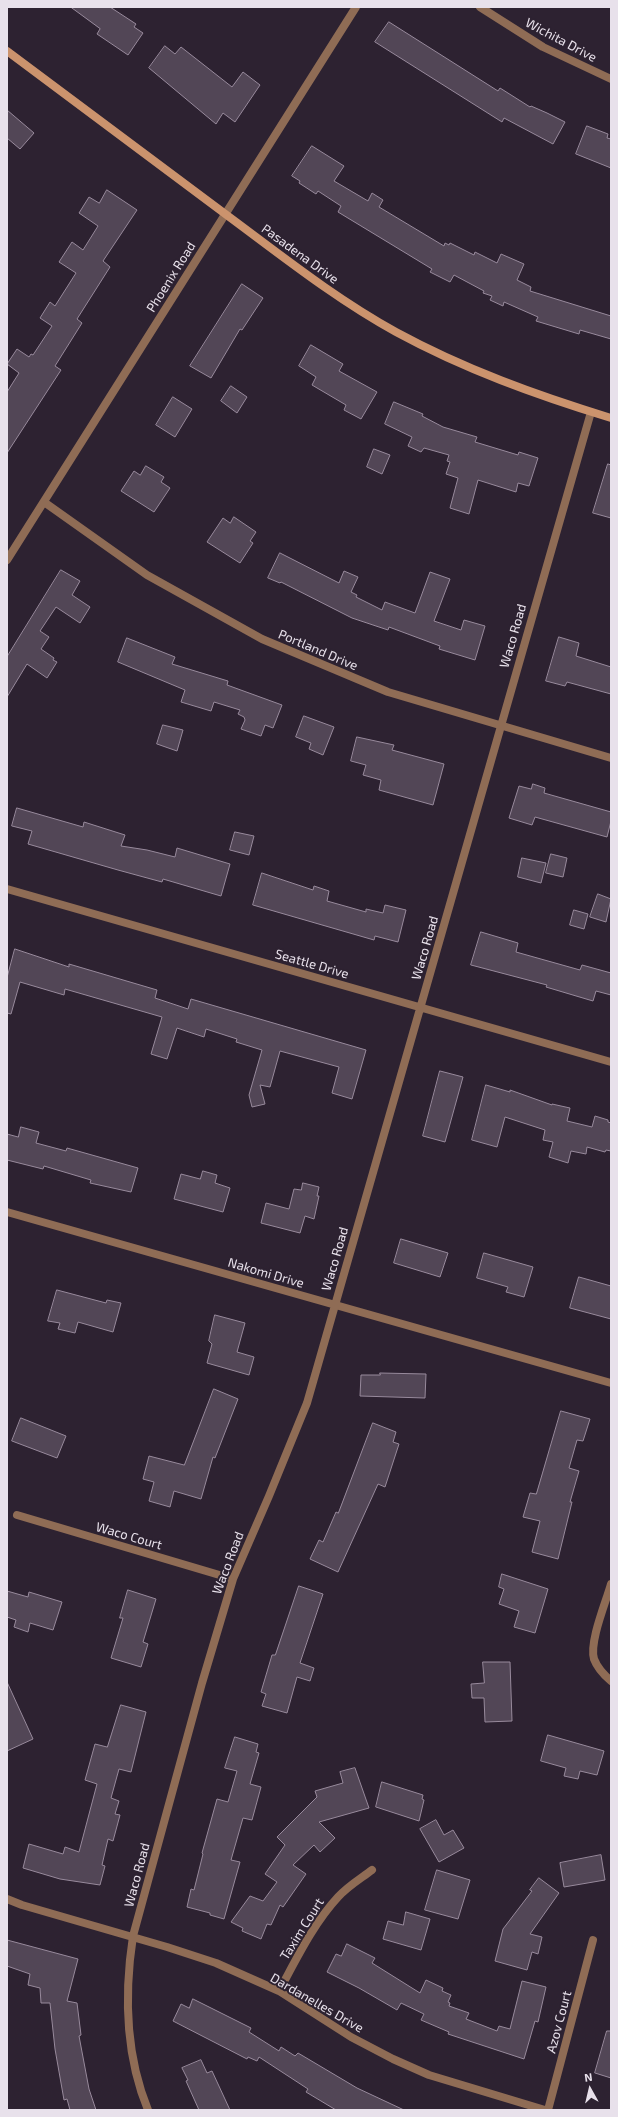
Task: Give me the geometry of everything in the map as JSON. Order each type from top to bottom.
[{"type":"street","name":"Phoenix Road","points":[[7,560],[356,7]]},
{"type":"street","name":"Wichita Drive","points":[[480,7],[543,46],[611,79]]},
{"type":"street","name":"Pasadena Drive","points":[[7,51],[225,214],[344,300],[395,331],[487,376],[611,418]]},
{"type":"street","name":"Waco Road","points":[[148,2110],[136,2074],[128,2021],[127,1978],[133,1936],[202,1682],[233,1579],[270,1496],[307,1403],[590,412]]},
{"type":"street","name":"Portland Drive","points":[[44,502],[146,575],[262,639],[388,692],[611,758]]},
{"type":"street","name":"Seattle Drive","points":[[7,889],[611,1062]]},
{"type":"street","name":"Nakomi Drive","points":[[7,1212],[611,1383]]},
{"type":"street","name":"Waco Court","points":[[17,1515],[233,1579]]},
{"type":"street","points":[[611,1584],[593,1646],[594,1659],[603,1673],[611,1681]]},
{"type":"street","name":"Taxim Court","points":[[279,1991],[309,1937],[328,1908],[349,1887],[372,1870]]},
{"type":"street","name":"Dardanelles Drive","points":[[7,1899],[22,1906],[133,1936],[216,1963],[279,1991],[351,2037],[393,2059],[430,2075],[545,2110]]},
{"type":"street","name":"Azov Court","points":[[548,2110],[593,1940]]},
{"type":"building","points":[[71,7],[110,7],[136,24],[134,27],[143,33],[128,55],[97,34],[100,29]]},
{"type":"building","points":[[389,22],[498,91],[500,88],[530,107],[531,106],[565,122],[553,144],[504,118],[502,122],[375,42]]},
{"type":"building","points":[[165,46],[175,54],[181,47],[232,87],[243,72],[260,85],[235,122],[223,113],[216,124],[149,68]]},
{"type":"building","points":[[7,110],[34,133],[20,149],[7,138]]},
{"type":"building","points":[[587,126],[608,134],[607,138],[611,139],[611,168],[576,154]]},
{"type":"building","points":[[312,146],[344,166],[334,181],[368,201],[372,193],[383,200],[379,207],[444,246],[445,243],[449,245],[450,243],[474,255],[475,252],[497,263],[501,254],[524,264],[517,280],[531,287],[530,291],[611,316],[611,339],[580,330],[579,334],[536,321],[538,317],[504,302],[503,306],[490,300],[492,296],[483,293],[484,291],[454,275],[450,282],[430,272],[432,269],[338,212],[341,206],[318,191],[316,194],[299,183],[300,181],[292,176]]},
{"type":"building","points":[[107,190],[137,210],[103,261],[110,267],[77,319],[82,323],[55,366],[61,370],[7,453],[7,392],[19,373],[7,364],[17,349],[29,357],[31,354],[33,355],[52,326],[40,318],[50,302],[55,306],[76,273],[59,262],[72,242],[83,250],[98,226],[79,213],[89,197],[99,203]]},
{"type":"building","points":[[242,284],[263,298],[242,330],[240,329],[211,378],[190,366]]},
{"type":"building","points":[[311,345],[343,364],[339,371],[377,392],[361,419],[344,410],[346,405],[312,385],[316,377],[299,366]]},
{"type":"building","points":[[231,386],[247,397],[237,413],[221,401]]},
{"type":"building","points":[[173,397],[192,409],[175,437],[156,425]]},
{"type":"building","points":[[394,402],[423,414],[422,416],[443,427],[477,437],[475,442],[518,455],[519,452],[538,458],[529,486],[518,483],[516,492],[478,480],[469,514],[450,508],[458,478],[446,474],[450,462],[447,461],[449,455],[424,448],[421,452],[408,446],[412,437],[385,424]]},
{"type":"building","points":[[374,449],[390,455],[382,474],[367,467]]},
{"type":"building","points":[[608,464],[611,465],[611,518],[593,513]]},
{"type":"building","points":[[146,466],[164,477],[161,482],[170,488],[154,512],[121,491],[134,471],[140,475]]},
{"type":"building","points":[[234,517],[256,532],[250,541],[253,543],[240,563],[207,542],[223,518],[230,523]]},
{"type":"building","points":[[280,553],[339,583],[344,571],[358,577],[351,592],[357,595],[356,597],[382,610],[385,602],[415,613],[430,572],[450,579],[434,621],[461,630],[464,620],[485,626],[475,660],[439,649],[440,646],[389,627],[388,630],[352,618],[281,582],[280,583],[268,578]]},
{"type":"building","points":[[61,570],[80,581],[72,595],[90,607],[80,623],[56,607],[40,631],[49,637],[41,649],[54,658],[53,660],[57,662],[47,678],[27,664],[7,697],[7,657]]},
{"type":"building","points":[[559,637],[579,643],[576,656],[611,667],[611,694],[567,682],[565,686],[546,681]]},
{"type":"building","points":[[127,638],[175,657],[172,664],[228,681],[227,685],[282,705],[273,728],[265,725],[261,736],[241,729],[245,720],[244,717],[238,714],[240,710],[214,702],[211,711],[181,702],[185,690],[118,662]]},
{"type":"building","points":[[304,716],[334,727],[323,755],[309,749],[311,743],[296,737]]},
{"type":"building","points":[[163,725],[183,730],[177,751],[157,744]]},
{"type":"building","points":[[357,737],[394,745],[392,750],[444,764],[433,805],[379,790],[381,780],[363,775],[366,765],[351,761]]},
{"type":"building","points":[[533,784],[545,788],[544,793],[611,812],[611,821],[607,837],[535,817],[532,825],[509,818],[519,786],[531,789]]},
{"type":"building","points":[[17,808],[83,827],[84,822],[125,835],[121,846],[147,850],[175,857],[177,848],[230,864],[221,896],[163,879],[162,882],[28,844],[32,831],[12,826]]},
{"type":"building","points":[[235,832],[254,836],[249,855],[230,850]]},
{"type":"building","points":[[551,854],[567,858],[563,877],[546,873]]},
{"type":"building","points":[[522,858],[546,863],[541,883],[518,877]]},
{"type":"building","points":[[262,873],[313,890],[314,886],[329,891],[327,901],[366,912],[366,909],[383,913],[385,905],[406,910],[398,942],[375,936],[374,940],[253,905]]},
{"type":"building","points":[[598,894],[611,899],[606,922],[590,917]]},
{"type":"building","points":[[574,910],[588,914],[584,929],[570,925]]},
{"type":"building","points":[[481,932],[518,943],[516,952],[580,970],[582,965],[611,973],[611,995],[596,991],[593,1001],[546,987],[547,985],[471,965]]},
{"type":"building","points":[[15,949],[69,967],[69,964],[157,990],[155,998],[188,1009],[191,999],[366,1050],[352,1099],[332,1093],[339,1067],[280,1051],[270,1087],[260,1085],[265,1104],[252,1107],[249,1095],[262,1050],[236,1042],[237,1039],[206,1029],[204,1037],[177,1028],[167,1059],[151,1054],[162,1017],[65,989],[64,995],[20,982],[11,1014],[7,1013],[7,978]]},
{"type":"building","points":[[440,1071],[463,1077],[445,1142],[423,1136]]},
{"type":"building","points":[[486,1085],[510,1092],[510,1090],[552,1105],[570,1108],[567,1121],[592,1127],[595,1116],[608,1120],[608,1122],[611,1123],[611,1151],[606,1150],[605,1152],[587,1147],[586,1154],[571,1151],[568,1163],[549,1157],[553,1142],[543,1140],[545,1130],[505,1117],[497,1147],[472,1140]]},
{"type":"building","points":[[21,1127],[39,1132],[36,1143],[66,1151],[67,1148],[138,1168],[131,1192],[90,1183],[91,1180],[44,1166],[43,1169],[7,1160],[7,1134],[18,1137]]},
{"type":"building","points":[[203,1171],[217,1175],[215,1183],[230,1188],[223,1212],[174,1199],[181,1174],[200,1179]]},
{"type":"building","points":[[303,1183],[319,1187],[317,1196],[319,1196],[314,1219],[305,1216],[300,1233],[261,1223],[266,1203],[289,1209],[294,1189],[301,1190]]},
{"type":"building","points":[[401,1239],[448,1253],[440,1277],[394,1263]]},
{"type":"building","points":[[484,1253],[533,1267],[524,1297],[506,1292],[508,1287],[477,1278]]},
{"type":"building","points":[[579,1277],[611,1286],[611,1319],[570,1308]]},
{"type":"building","points":[[57,1290],[106,1303],[107,1300],[121,1303],[113,1332],[78,1322],[75,1333],[58,1329],[60,1323],[48,1321]]},
{"type":"building","points":[[215,1315],[245,1323],[237,1352],[254,1357],[249,1375],[207,1363],[212,1344],[209,1341]]},
{"type":"building","points":[[380,1373],[426,1374],[425,1398],[360,1396],[361,1375],[380,1375]]},
{"type":"building","points":[[214,1389],[238,1399],[215,1458],[213,1457],[201,1499],[174,1491],[170,1507],[149,1501],[154,1482],[143,1479],[149,1456],[184,1465]]},
{"type":"building","points":[[561,1411],[590,1419],[583,1441],[577,1440],[569,1468],[579,1471],[570,1502],[572,1502],[558,1559],[532,1552],[540,1521],[523,1517],[530,1493],[536,1494]]},
{"type":"building","points":[[21,1418],[66,1436],[57,1458],[12,1441]]},
{"type":"building","points":[[373,1423],[396,1432],[393,1442],[399,1444],[385,1487],[378,1484],[338,1572],[310,1559],[319,1540],[323,1542],[336,1512],[338,1513]]},
{"type":"building","points":[[502,1574],[548,1589],[535,1633],[514,1627],[519,1611],[499,1604],[504,1589],[499,1587]]},
{"type":"building","points":[[299,1586],[323,1594],[300,1663],[314,1668],[310,1681],[297,1677],[287,1713],[262,1706],[266,1694],[261,1692],[272,1655],[275,1655]]},
{"type":"building","points":[[128,1590],[156,1599],[143,1642],[148,1644],[141,1667],[111,1658],[123,1618],[120,1618]]},
{"type":"building","points":[[7,1591],[28,1597],[29,1592],[62,1602],[53,1630],[30,1623],[28,1632],[14,1627],[16,1620],[7,1617]]},
{"type":"building","points":[[483,1662],[510,1662],[512,1721],[485,1722],[484,1698],[472,1698],[471,1684],[484,1683]]},
{"type":"building","points":[[7,1682],[33,1739],[7,1751]]},
{"type":"building","points":[[121,1705],[146,1712],[131,1772],[119,1769],[111,1798],[119,1801],[115,1814],[120,1815],[113,1841],[108,1839],[102,1865],[105,1866],[100,1885],[60,1879],[23,1868],[29,1844],[63,1854],[65,1847],[79,1852],[97,1784],[85,1780],[95,1744],[107,1747]]},
{"type":"building","points":[[548,1735],[604,1751],[597,1775],[580,1771],[578,1779],[564,1776],[566,1768],[541,1761]]},
{"type":"building","points":[[235,1737],[258,1744],[256,1752],[259,1753],[250,1784],[261,1787],[252,1820],[243,1818],[231,1860],[240,1862],[224,1919],[210,1915],[210,1913],[187,1907],[191,1889],[194,1890],[202,1853],[217,1799],[228,1802],[237,1771],[225,1768]]},
{"type":"building","points":[[355,1768],[369,1808],[319,1822],[335,1838],[320,1852],[314,1845],[293,1865],[306,1874],[283,1907],[280,1905],[271,1925],[267,1924],[261,1939],[242,1931],[243,1928],[231,1922],[250,1896],[263,1901],[277,1882],[265,1874],[285,1845],[277,1837],[317,1797],[315,1791],[343,1783],[340,1772]]},
{"type":"building","points":[[382,1782],[423,1795],[422,1799],[424,1800],[419,1821],[376,1807]]},
{"type":"building","points":[[436,1820],[444,1835],[453,1830],[464,1848],[439,1862],[420,1829]]},
{"type":"building","points":[[601,1855],[605,1880],[564,1887],[560,1863]]},
{"type":"building","points":[[437,1870],[470,1880],[458,1919],[425,1910]]},
{"type":"building","points":[[539,1878],[559,1893],[530,1934],[542,1937],[538,1954],[532,1952],[527,1970],[495,1961],[503,1929],[532,1891],[530,1890]]},
{"type":"building","points":[[406,1912],[430,1919],[421,1950],[383,1939],[388,1921],[403,1925]]},
{"type":"building","points":[[7,1940],[78,1959],[67,2001],[77,2003],[81,2035],[79,2036],[89,2089],[96,2110],[70,2110],[67,2099],[64,2100],[55,2049],[50,2003],[41,2003],[40,1988],[28,1985],[30,1974],[7,1966]]},
{"type":"building","points":[[347,1944],[375,1958],[372,1963],[420,1993],[426,1980],[443,1988],[442,1991],[451,1995],[448,2002],[450,2003],[449,2006],[469,2013],[466,2019],[497,2031],[499,2026],[510,2029],[522,1981],[546,1987],[538,2022],[535,2021],[524,2059],[448,2034],[449,2032],[421,2020],[424,2014],[401,2003],[397,2010],[359,1988],[327,1972],[336,1954],[341,1956]]},
{"type":"building","points":[[193,1999],[251,2028],[249,2032],[279,2051],[281,2047],[295,2056],[298,2053],[357,2088],[404,2110],[336,2110],[306,2092],[308,2089],[259,2057],[257,2061],[248,2057],[247,2059],[173,2021],[181,2004],[189,2008]]},
{"type":"building","points":[[607,2031],[611,2031],[611,2078],[595,2073]]},
{"type":"building","points":[[201,2060],[207,2073],[212,2071],[230,2110],[199,2110],[182,2068]]}]
